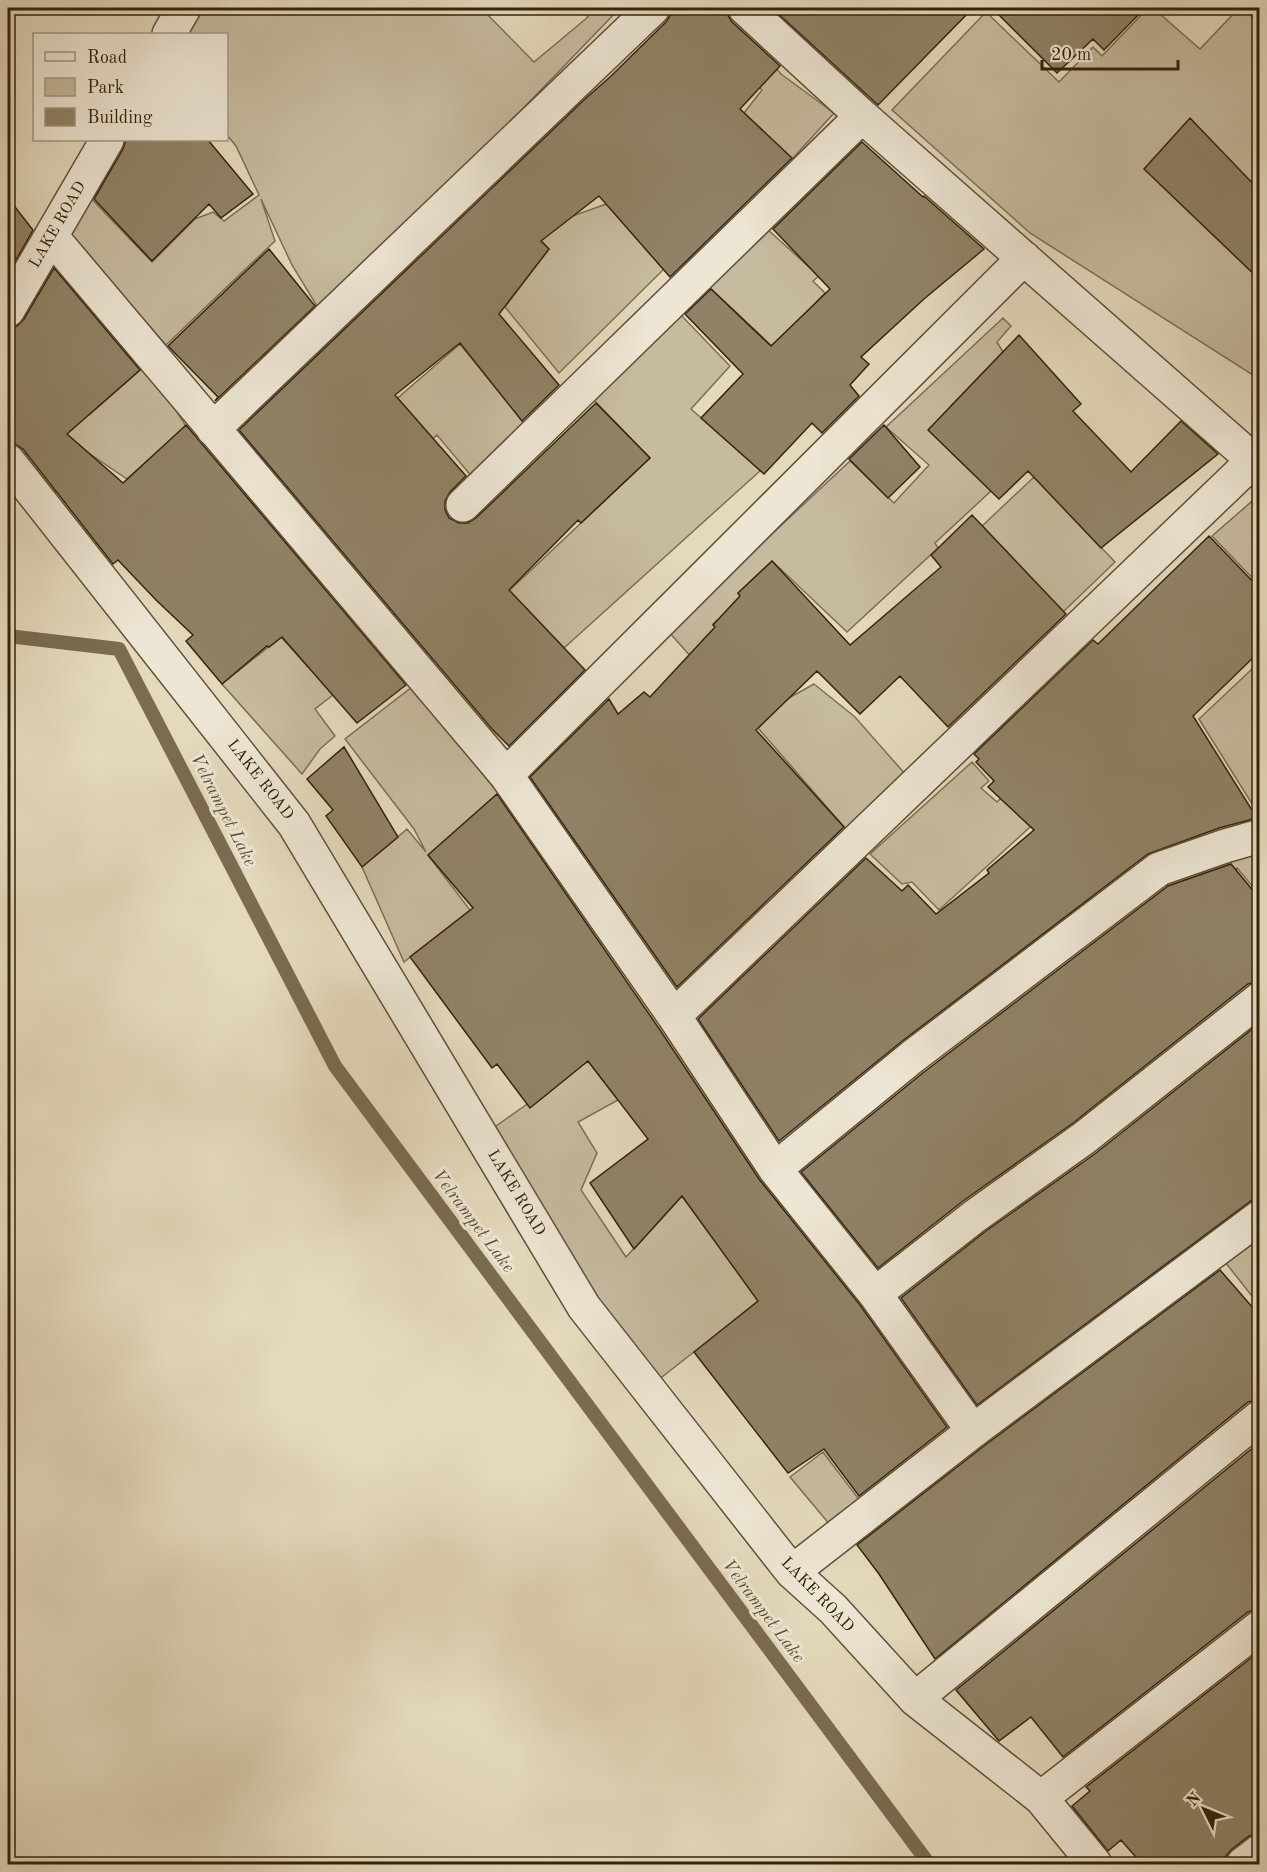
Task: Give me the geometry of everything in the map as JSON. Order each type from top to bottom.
[{"type":"street","points":[[170,33],[184,8]]},
{"type":"street","points":[[213,429],[653,8]]},
{"type":"street","points":[[674,1016],[1257,463],[862,116],[745,8]]},
{"type":"street","points":[[464,505],[862,116]]},
{"type":"street","name":"LAKE ROAD","points":[[8,310],[106,141]]},
{"type":"street","points":[[51,236],[506,775],[674,1016],[775,1169],[874,1294],[973,1431]]},
{"type":"street","points":[[506,775],[1024,258]]},
{"type":"street","name":"LAKE ROAD","points":[[8,461],[294,824],[584,1306],[792,1572],[833,1609],[915,1699],[1041,1798],[1095,1864]]},
{"type":"street","points":[[775,1169],[912,1057],[1159,869],[1260,836]]},
{"type":"street","points":[[874,1294],[975,1216],[1084,1138],[1260,999]]},
{"type":"street","points":[[792,1572],[973,1431],[1260,1217]]},
{"type":"street","points":[[915,1699],[1260,1417]]},
{"type":"street","points":[[1041,1798],[1260,1628]]},
{"type":"street","points":[[1243,1864],[1260,1851]]},
{"type":"green space","points":[[202,8],[481,8],[534,62],[588,17],[580,8],[620,8],[323,316],[292,265],[261,199],[275,241],[166,345],[61,225],[83,190],[152,262],[195,219],[213,212],[224,221],[259,195],[236,146],[228,136],[228,33],[184,33]]},
{"type":"green space","points":[[1148,8],[1153,8],[1200,49],[1239,8],[1242,8],[1260,24],[1259,379],[1030,233],[892,110],[986,12],[1059,82],[1093,47],[1102,56]]},
{"type":"green space","points":[[739,28],[781,74],[834,113],[792,159],[744,113],[762,90],[719,49]]},
{"type":"green space","points":[[519,157],[573,216],[612,202],[664,269],[559,373],[505,307],[549,249],[489,183]]},
{"type":"green space","points":[[766,228],[819,276],[813,281],[825,293],[773,347],[707,285]]},
{"type":"green space","points":[[679,313],[730,366],[691,409],[761,470],[564,648],[510,591],[428,662],[393,614],[465,547],[510,590],[650,458],[592,398]]},
{"type":"green space","points":[[1003,318],[1011,326],[997,342],[1003,352],[952,405],[977,429],[953,454],[991,491],[935,543],[938,548],[847,632],[772,561],[738,593],[742,598],[713,624],[744,658],[715,684],[668,631],[850,461],[894,503],[929,465],[886,427]]},
{"type":"green space","points":[[460,344],[532,433],[478,484],[437,435],[409,459],[392,403]]},
{"type":"green space","points":[[146,365],[186,426],[127,479],[87,452],[49,499],[16,463],[52,424],[49,370],[89,415]]},
{"type":"green space","points":[[1034,477],[1115,562],[1063,612],[982,526]]},
{"type":"green space","points":[[1258,496],[1260,497],[1259,585],[1212,536]]},
{"type":"green space","points":[[281,637],[308,667],[321,655],[346,685],[315,709],[335,736],[320,749],[302,774],[222,684]]},
{"type":"green space","points":[[1252,669],[1259,676],[1259,815],[1199,719]]},
{"type":"green space","points":[[814,684],[855,717],[906,775],[852,836],[758,728],[787,699]]},
{"type":"green space","points":[[412,687],[498,793],[428,855],[470,910],[404,962],[362,867],[407,829],[426,852],[414,829],[345,739]]},
{"type":"green space","points":[[972,762],[989,781],[981,788],[997,802],[1012,787],[1040,818],[939,910],[912,882],[902,884],[870,854]]},
{"type":"green space","points":[[1259,842],[1259,894],[1237,868],[1181,903],[1160,877]]},
{"type":"green space","points":[[588,1061],[618,1100],[578,1122],[597,1153],[581,1190],[626,1257],[682,1196],[760,1300],[648,1388],[482,1136]]},
{"type":"green space","points":[[1259,1231],[1259,1297],[1255,1300],[1222,1258]]},
{"type":"green space","points":[[823,1452],[861,1502],[831,1526],[790,1477]]},
{"type":"building","points":[[671,8],[727,8],[727,14],[732,22],[780,66],[740,109],[792,158],[670,277],[599,196],[541,241],[549,249],[499,314],[559,385],[522,421],[460,343],[395,395],[466,476],[450,492],[445,501],[445,510],[449,518],[459,523],[468,523],[476,518],[596,403],[650,458],[581,523],[578,520],[509,590],[585,670],[509,746],[492,729],[239,430],[610,77],[666,22],[671,14]]},
{"type":"building","points":[[772,8],[973,8],[878,105]]},
{"type":"building","points":[[992,8],[1145,8],[1104,50],[1093,39],[1057,73]]},
{"type":"building","points":[[1190,118],[1260,191],[1260,280],[1144,169]]},
{"type":"building","points":[[126,141],[209,141],[253,194],[221,218],[209,204],[152,261],[94,199]]},
{"type":"building","points":[[862,142],[984,249],[924,299],[861,357],[869,364],[850,385],[859,396],[822,433],[812,423],[764,474],[701,418],[743,374],[685,314],[711,289],[771,346],[830,289],[773,229]]},
{"type":"building","points":[[8,198],[33,230],[8,274]]},
{"type":"building","points":[[269,249],[315,306],[215,401],[218,397],[168,346]]},
{"type":"building","points":[[54,268],[140,370],[67,434],[123,483],[186,425],[406,685],[357,723],[282,637],[269,647],[267,646],[222,684],[186,641],[193,635],[118,560],[113,564],[23,449],[8,443],[8,329],[17,326],[24,319]]},
{"type":"building","points":[[1019,335],[1081,404],[1073,411],[1131,472],[1181,421],[1218,454],[1101,548],[1028,471],[999,499],[928,430]]},
{"type":"building","points":[[884,425],[920,467],[888,498],[849,459]]},
{"type":"building","points":[[972,515],[1066,614],[948,727],[900,676],[860,714],[817,671],[756,730],[844,827],[677,987],[530,777],[609,699],[618,714],[644,692],[650,697],[715,627],[713,625],[740,596],[738,593],[772,561],[850,645],[941,567],[931,555]]},
{"type":"building","points":[[1209,536],[1260,589],[1260,651],[1193,716],[1257,818],[1219,828],[1148,854],[901,1042],[779,1141],[698,1019],[866,858],[902,891],[908,885],[936,914],[989,873],[987,870],[1034,830],[988,787],[994,781],[976,762],[979,759],[974,754],[1093,640],[1098,644]]},
{"type":"building","points":[[344,747],[398,837],[362,867],[326,816],[333,810],[307,779]]},
{"type":"building","points":[[497,794],[658,1027],[759,1179],[860,1305],[947,1427],[859,1496],[824,1449],[788,1473],[694,1352],[758,1301],[682,1196],[634,1249],[590,1183],[648,1139],[588,1061],[530,1108],[497,1064],[492,1068],[410,957],[473,908],[428,855]]},
{"type":"building","points":[[1231,864],[1260,899],[1260,981],[1248,984],[1073,1123],[963,1201],[878,1268],[801,1172],[924,1072],[1168,886]]},
{"type":"building","points":[[1260,1023],[1260,1194],[977,1405],[901,1298],[986,1231],[1096,1153]]},
{"type":"building","points":[[1220,1270],[1260,1316],[1260,1399],[1248,1402],[935,1659],[857,1545],[984,1446]]},
{"type":"building","points":[[1260,1442],[1260,1609],[1248,1612],[1063,1757],[1031,1717],[999,1741],[956,1690]]},
{"type":"building","points":[[1260,1651],[1260,1833],[1249,1836],[1232,1849],[1226,1856],[1225,1864],[1142,1864],[1121,1840],[1108,1851],[1072,1806],[1090,1791],[1086,1787]]},
{"type":"waterway","name":"Velrampet Lake","points":[[8,636],[119,649],[335,1066],[929,1864]]}]
